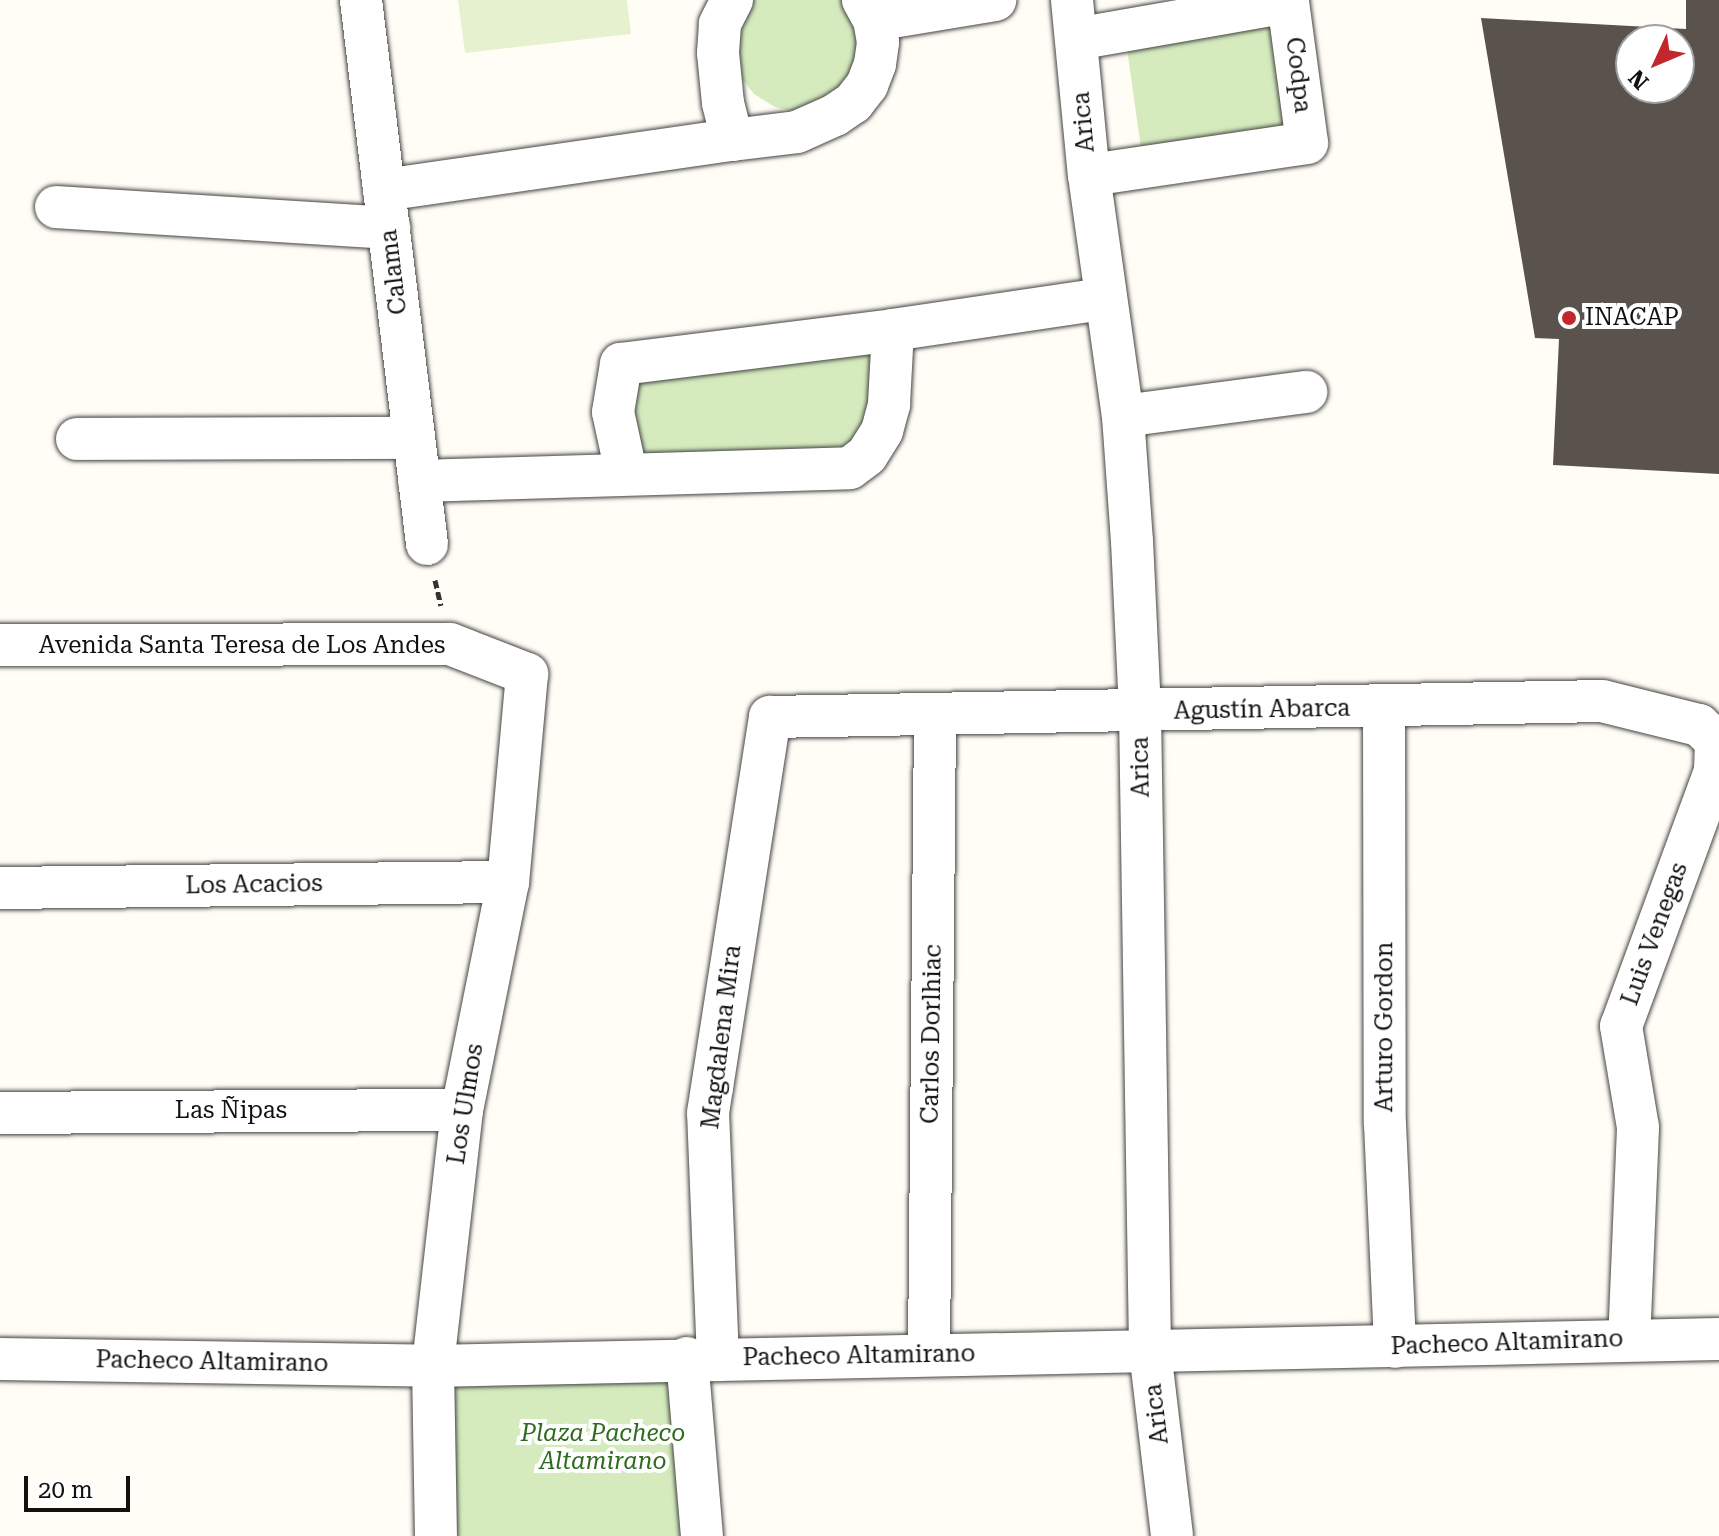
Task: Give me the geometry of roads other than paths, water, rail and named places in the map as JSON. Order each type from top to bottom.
[{"type":"street","name":"Calama","points":[[361,0],[427,544]]},
{"type":"street","points":[[732,0],[720,24],[718,53],[723,103],[732,140]]},
{"type":"street","points":[[56,207],[386,209],[732,140],[797,132],[853,103],[867,85],[875,64],[878,42],[868,10],[995,0]]},
{"type":"street","name":"Codpa","points":[[1074,19],[1288,2],[1307,143],[1089,175]]},
{"type":"street","name":"Arica","points":[[1074,19],[1104,299],[1123,416],[1140,712],[1150,1351],[1172,1536]]},
{"type":"street","points":[[626,472],[613,412],[621,364],[893,330],[1104,299]]},
{"type":"street","points":[[419,481],[626,472],[850,468],[867,455],[882,431],[889,404],[893,330]]},
{"type":"street","points":[[1123,416],[1306,392]]},
{"type":"street","points":[[77,439],[414,438]]},
{"type":"street","name":"Avenida Santa Teresa de Los Andes","points":[[0,645],[450,644],[527,674]]},
{"type":"street","name":"Los Ulmos","points":[[436,1536],[433,1366],[462,1110],[508,882],[527,674]]},
{"type":"street","name":"Agustín Abarca","points":[[770,717],[1602,701],[1699,725],[1716,741],[1715,771]]},
{"type":"street","name":"Arturo Gordon","points":[[1384,707],[1385,1124],[1395,1347]]},
{"type":"street","name":"Carlos Dorlhiac","points":[[929,1354],[935,714]]},
{"type":"street","name":"Magdalena Mira","points":[[702,1536],[702,1359],[708,1113],[770,717]]},
{"type":"street","name":"Luis Venegas","points":[[1629,1340],[1638,1128],[1621,1026],[1715,771]]},
{"type":"street","name":"Los Acacios","points":[[0,888],[508,882]]},
{"type":"street","name":"Las Ñipas","points":[[0,1113],[462,1110]]},
{"type":"street","name":"Pacheco Altamirano","points":[[0,1359],[433,1366],[1719,1339]]},
{"type":"place","name":"INACAP","points":[[1569,318]]},
{"type":"park label","name":"Plaza Pacheco Altamirano","points":[[603,1448]]}]
